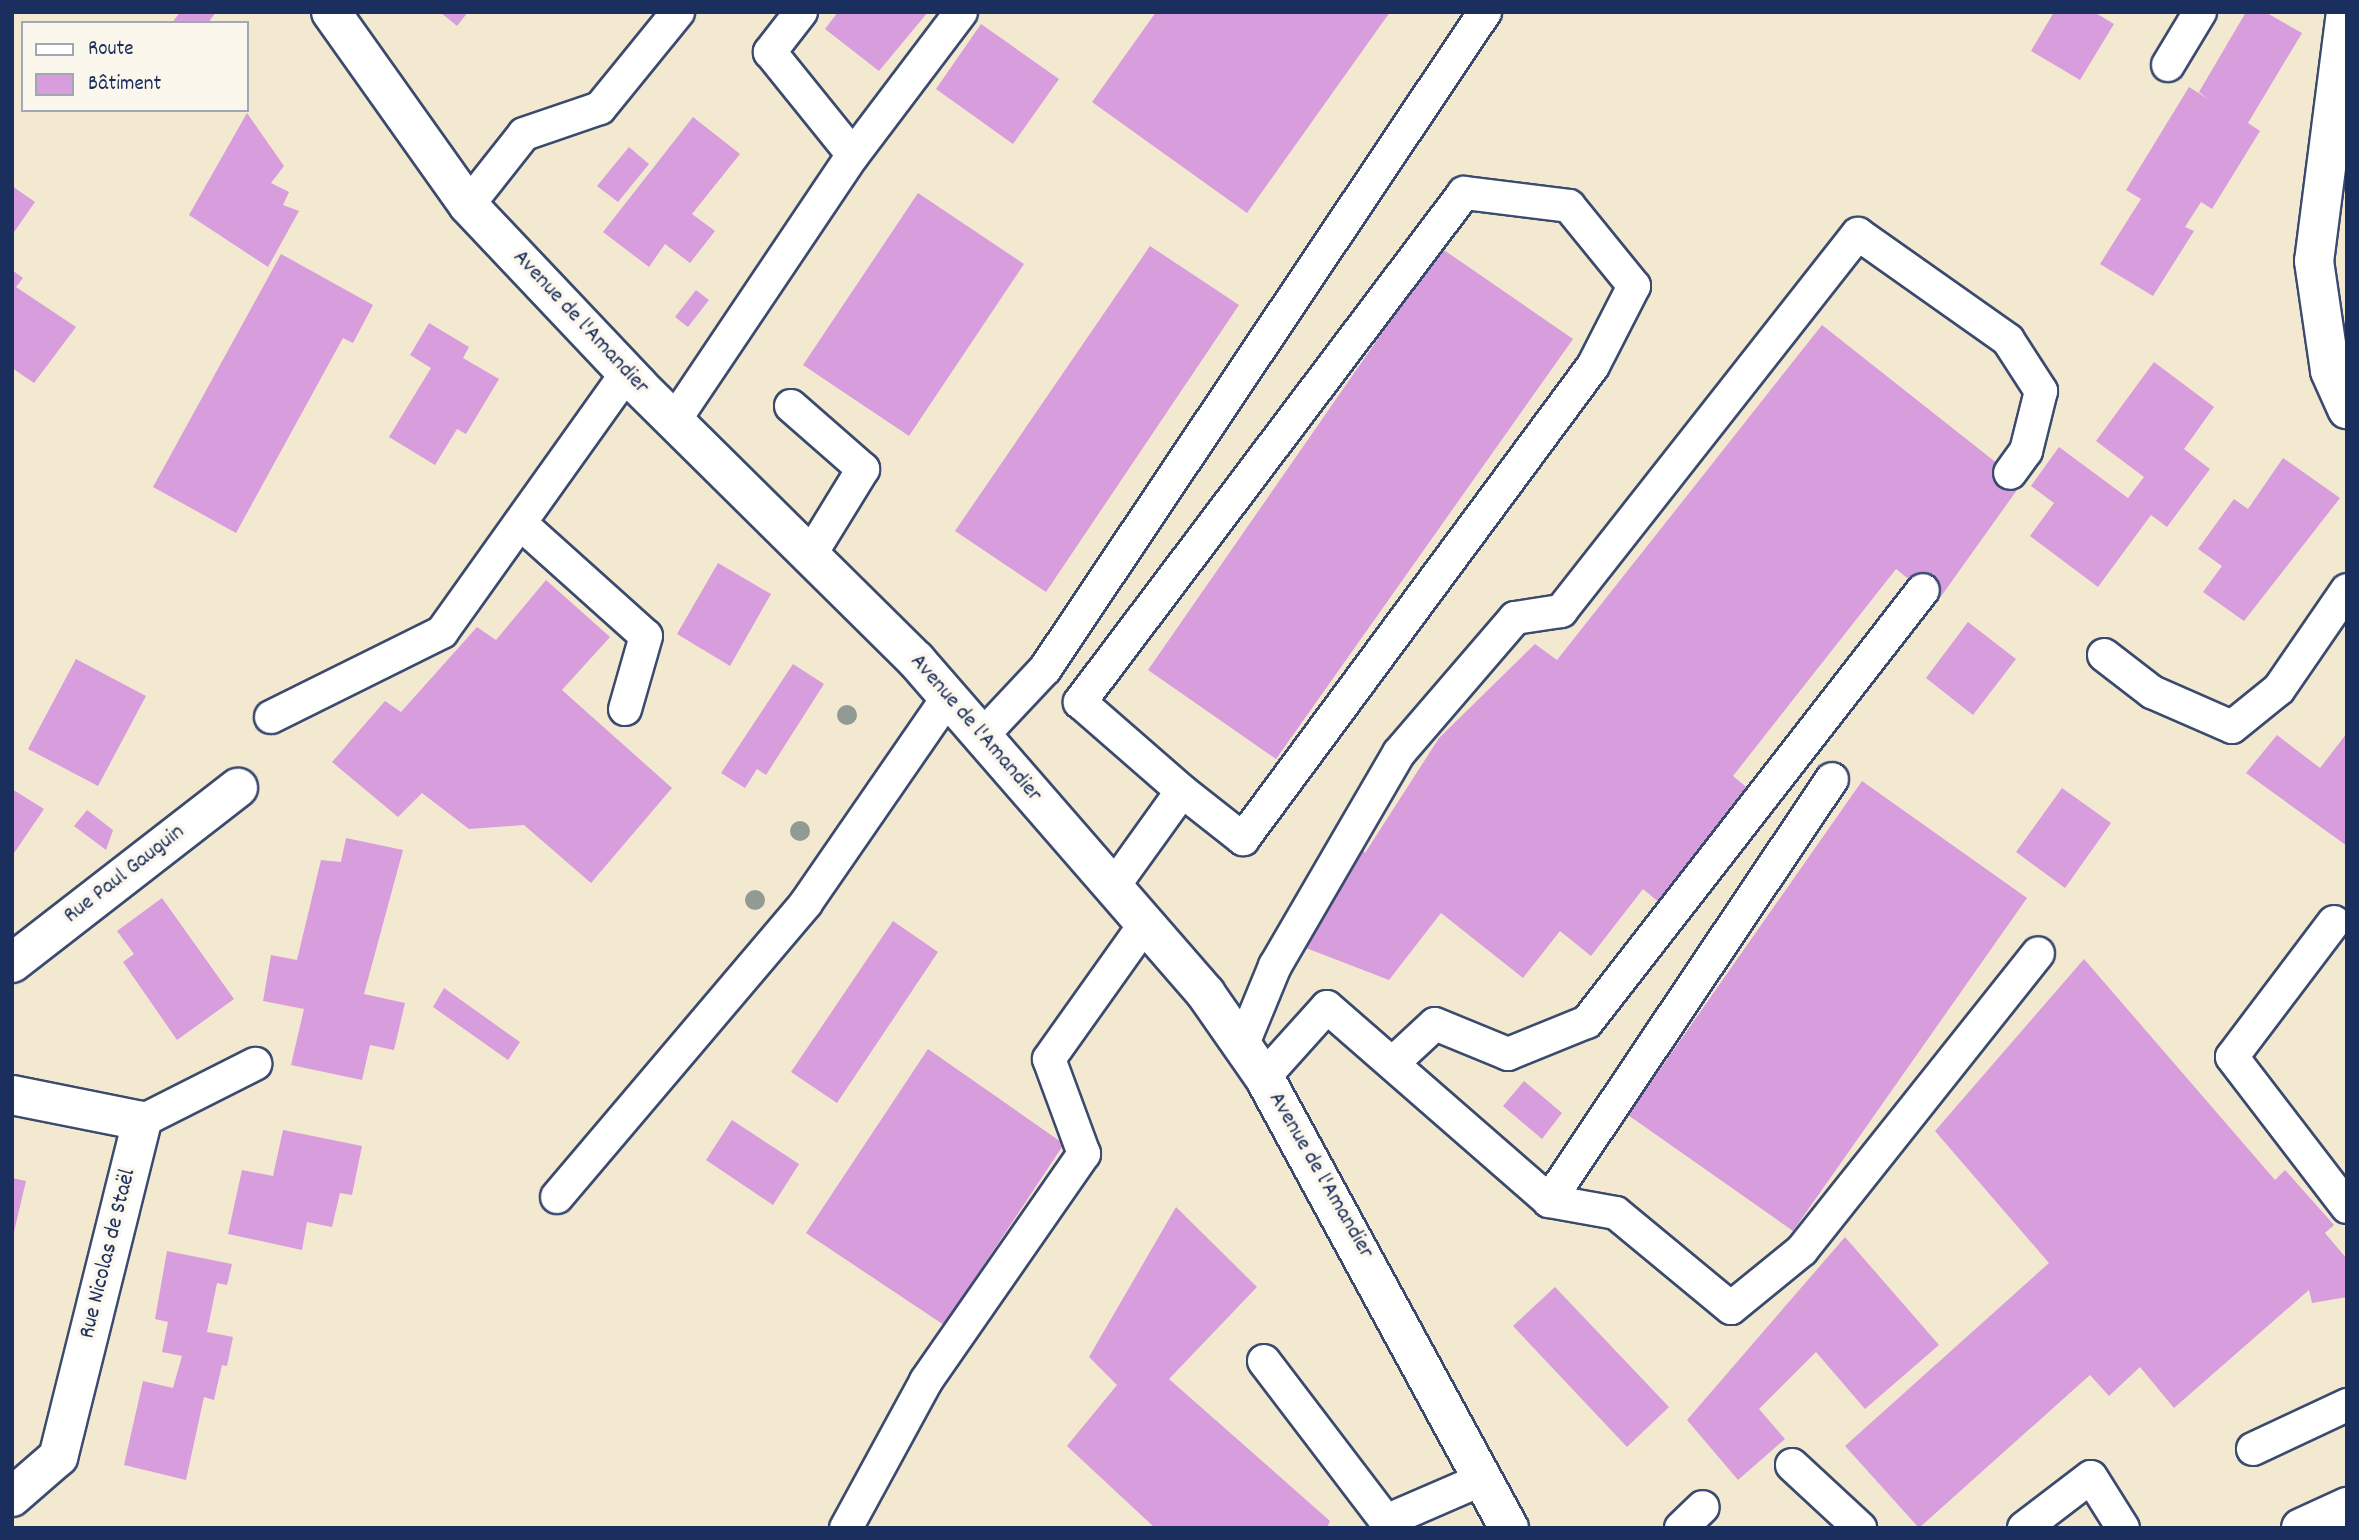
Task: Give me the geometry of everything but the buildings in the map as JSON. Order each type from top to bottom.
[{"type":"main road","name":"Avenue de l'Amandier","points":[[331,12],[468,205],[627,373],[948,697],[1145,924],[1242,1046],[1264,1077],[1509,1528]]},
{"type":"main road","points":[[2346,12],[2347,27],[2314,261],[2330,371],[2347,409]]},
{"type":"main road","name":"Rue Paul Gauguin","points":[[12,963],[238,788]]},
{"type":"main road","points":[[12,1095],[142,1121]]},
{"type":"main road","name":"Rue Nicolas de Staël","points":[[12,1497],[58,1457],[142,1121]]},
{"type":"main road","points":[[2301,1528],[2347,1507]]},
{"type":"lane","points":[[468,205],[524,134],[600,108],[678,12]]},
{"type":"lane","points":[[801,12],[770,52],[853,155]]},
{"type":"lane","points":[[674,421],[853,155],[961,12]]},
{"type":"lane","points":[[982,736],[1045,669],[1485,12]]},
{"type":"lane","points":[[2168,65],[2200,12]]},
{"type":"lane","points":[[1464,193],[1569,206],[1634,286],[1593,366],[1243,839],[1182,792],[1080,702],[1464,193]]},
{"type":"lane","points":[[1242,1046],[1275,966],[1399,753],[1514,618],[1561,611],[1858,234],[2008,340],[2041,391],[2026,451],[2010,473]]},
{"type":"lane","points":[[271,717],[442,632],[627,373]]},
{"type":"lane","points":[[791,406],[863,470],[810,555]]},
{"type":"lane","points":[[520,523],[646,636],[625,709]]},
{"type":"lane","points":[[1395,1061],[1434,1024],[1508,1055],[1587,1022],[1923,590]]},
{"type":"lane","points":[[2104,655],[2152,692],[2232,727],[2280,689],[2347,590]]},
{"type":"lane","points":[[557,1197],[806,902],[948,697]]},
{"type":"lane","points":[[1549,1201],[1832,779]]},
{"type":"lane","points":[[1113,887],[1182,792]]},
{"type":"lane","points":[[2334,922],[2232,1057],[2342,1189]]},
{"type":"lane","points":[[846,1528],[926,1381],[1084,1154],[1049,1059],[1145,924]]},
{"type":"lane","points":[[1264,1077],[1327,1007],[1395,1061],[1549,1201],[1616,1213],[1731,1308],[1802,1250],[2038,953]]},
{"type":"lane","points":[[142,1121],[255,1064]]},
{"type":"lane","points":[[1264,1361],[1387,1525],[1483,1479]]},
{"type":"lane","points":[[2253,1449],[2347,1405]]},
{"type":"lane","points":[[1792,1465],[1860,1528]]},
{"type":"lane","points":[[2024,1528],[2091,1477],[2123,1528]]},
{"type":"lane","points":[[1681,1528],[1703,1507]]}]
